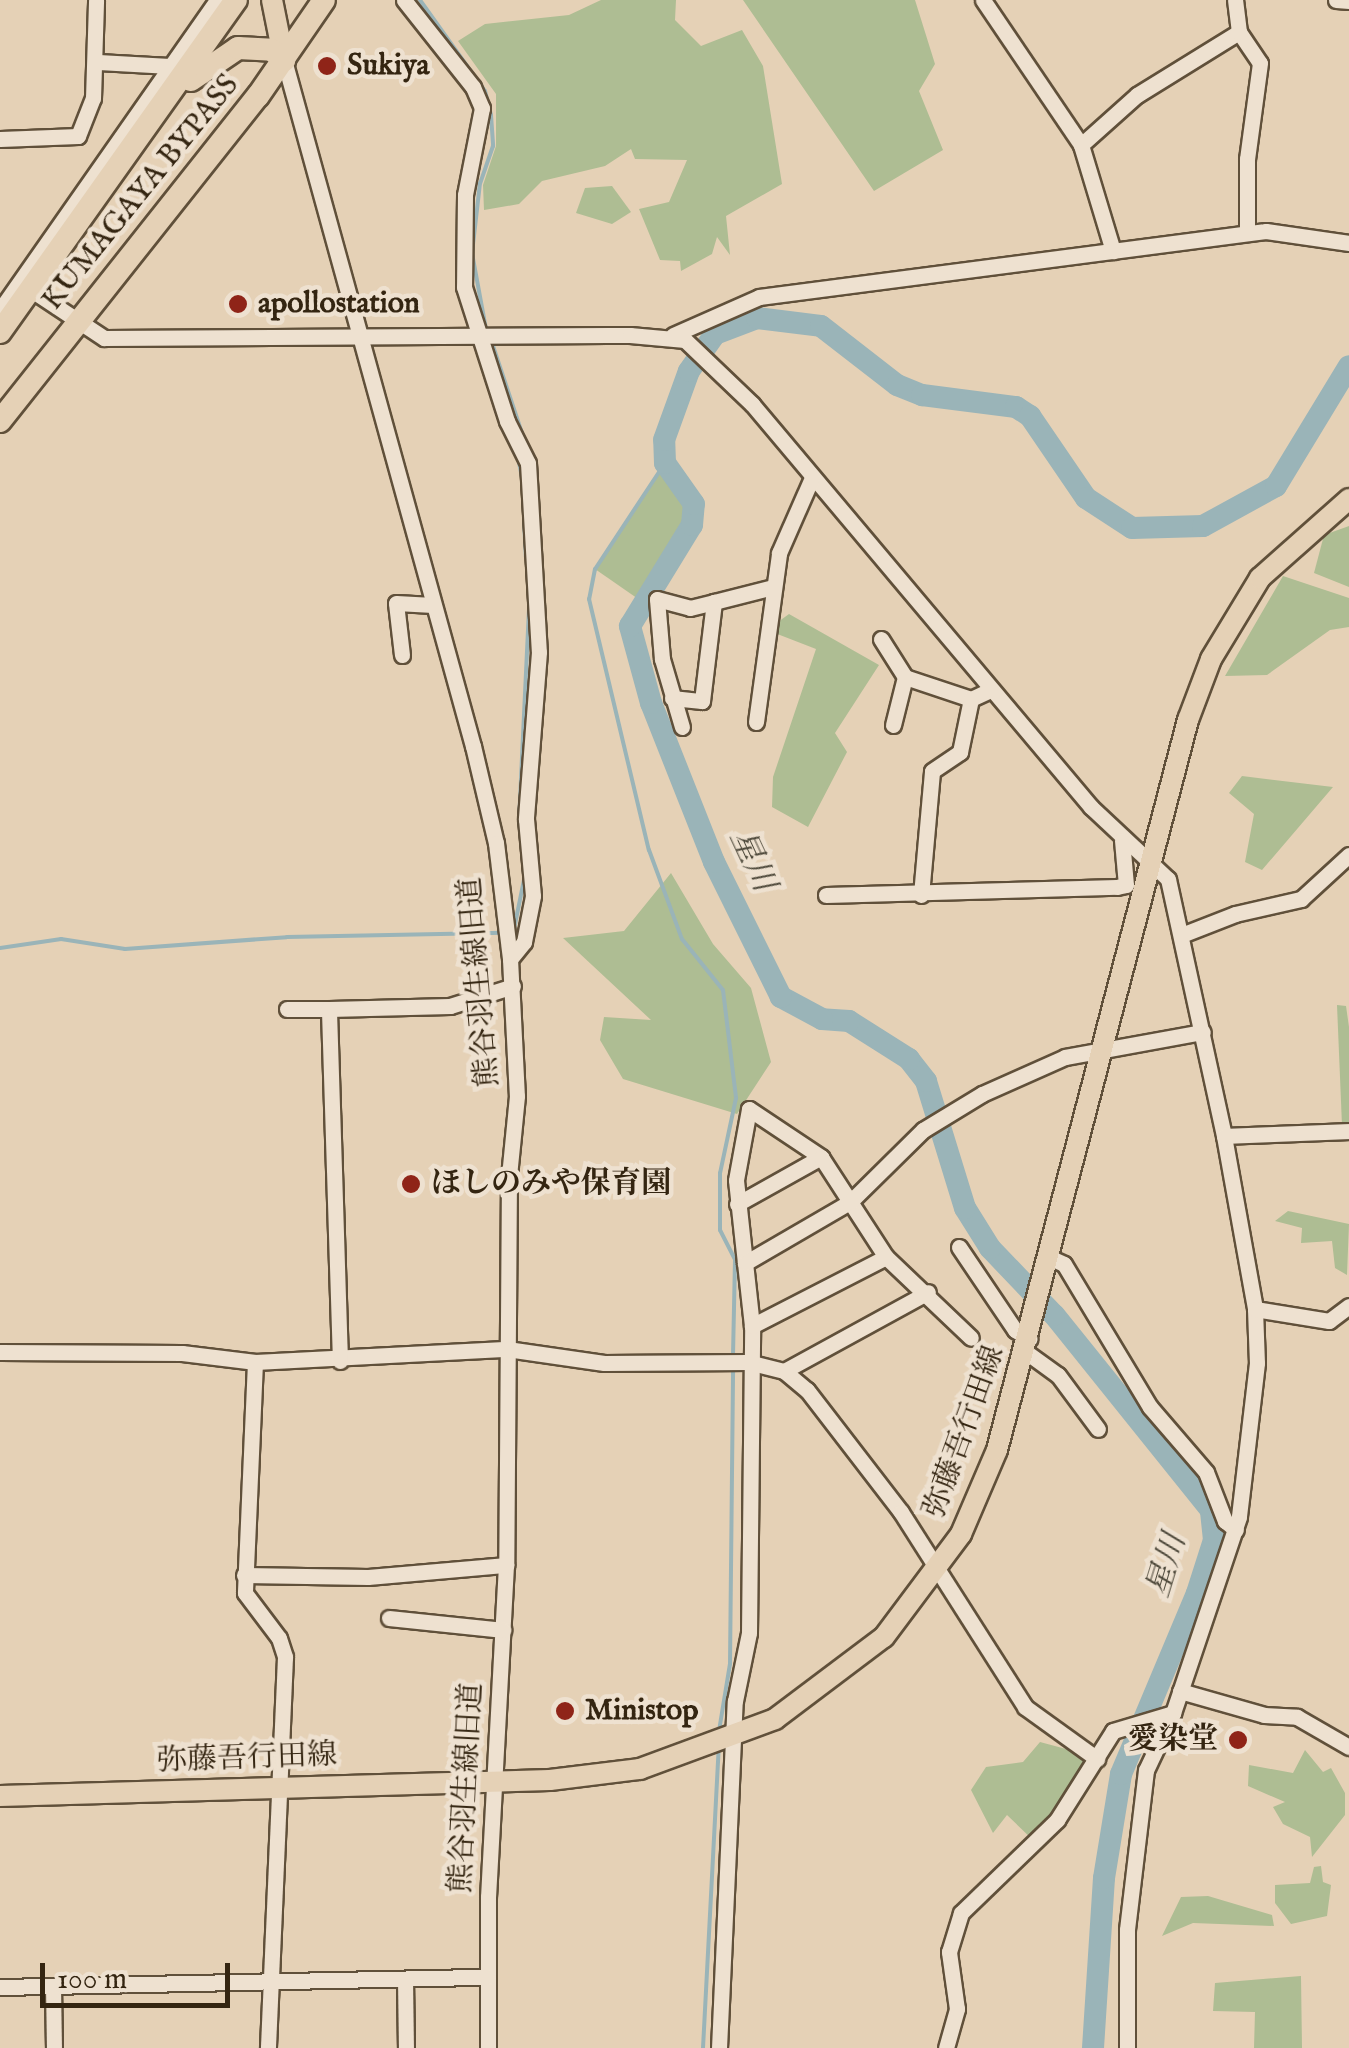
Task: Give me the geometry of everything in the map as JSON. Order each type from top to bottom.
[{"type":"highway","name":"KUMAGAYA BYPASS","points":[[0,332],[236,0]]},
{"type":"highway","name":"KUMAGAYA BYPASS","points":[[0,421],[284,60],[324,0]]},
{"type":"highway","points":[[144,130],[227,51],[259,47],[284,60]]},
{"type":"main road","points":[[272,0],[284,60]]},
{"type":"main road","name":"弥藤吾行田線","points":[[0,1796],[493,1782],[640,1769],[732,1740],[848,1668],[938,1572],[979,1496],[1030,1340],[1188,720],[1230,622],[1291,543],[1349,499]]},
{"type":"street","points":[[0,139],[78,136],[93,98],[96,0]]},
{"type":"street","points":[[0,310],[217,0]]},
{"type":"street","points":[[404,0],[482,108],[462,247],[464,287],[507,422],[528,463],[539,652],[526,819],[534,896],[524,942],[508,942]]},
{"type":"street","points":[[983,0],[1081,145],[1112,251]]},
{"type":"street","points":[[1236,0],[1240,32],[1260,63],[1246,159],[1248,234]]},
{"type":"street","points":[[1336,0],[1349,1]]},
{"type":"street","points":[[1081,145],[1136,94],[1240,32]]},
{"type":"street","name":"熊谷羽生線旧道","points":[[284,60],[496,843],[508,942],[518,1096],[507,1349],[504,1630],[493,1782],[488,2048]]},
{"type":"street","points":[[96,62],[171,66]]},
{"type":"street","points":[[30,289],[104,338],[679,338],[759,297],[1248,234],[1349,243]]},
{"type":"street","points":[[679,338],[708,358],[1122,840],[1168,879],[1184,934],[1255,1310],[1252,1424],[1236,1530],[1173,1713],[1146,1770],[1125,1972],[1126,2048]]},
{"type":"street","points":[[756,722],[779,554],[812,478]]},
{"type":"street","points":[[682,727],[672,698],[658,599],[690,608],[773,587]]},
{"type":"street","points":[[402,656],[396,602],[434,605]]},
{"type":"street","points":[[672,698],[702,701],[714,602]]},
{"type":"street","points":[[881,639],[905,677],[971,699],[990,690]]},
{"type":"street","points":[[892,725],[905,677]]},
{"type":"street","points":[[922,895],[932,771],[960,752],[971,699]]},
{"type":"street","points":[[826,896],[1126,885],[1122,840]]},
{"type":"street","points":[[1184,934],[1235,914],[1301,899],[1349,854]]},
{"type":"street","points":[[287,1009],[450,1006],[512,986]]},
{"type":"street","points":[[329,1010],[340,1360]]},
{"type":"street","points":[[745,1264],[850,1202],[923,1130],[956,1110],[1065,1057],[1203,1032]]},
{"type":"street","points":[[719,2048],[732,1740],[748,1633],[748,1362],[752,1326],[738,1204],[749,1109],[821,1157],[886,1256],[928,1292],[971,1338]]},
{"type":"street","points":[[1224,1136],[1349,1131]]},
{"type":"street","points":[[738,1204],[821,1157]]},
{"type":"street","points":[[960,1247],[1015,1330],[1030,1340],[1098,1429]]},
{"type":"street","points":[[752,1326],[886,1256]]},
{"type":"street","points":[[1050,1262],[1064,1264],[1150,1407],[1206,1472],[1225,1521],[1236,1530]]},
{"type":"street","points":[[784,1371],[928,1292]]},
{"type":"street","points":[[1255,1310],[1328,1321],[1348,1310]]},
{"type":"street","points":[[0,1352],[182,1352],[255,1362],[507,1349],[604,1364],[748,1362],[784,1371],[858,1455],[1025,1707],[1097,1758]]},
{"type":"street","points":[[255,1362],[254,1499],[245,1593],[279,1638],[284,1657],[268,2048]]},
{"type":"street","points":[[244,1575],[368,1576],[506,1566]]},
{"type":"street","points":[[388,1618],[504,1630]]},
{"type":"street","points":[[1180,1691],[1264,1715],[1297,1717],[1349,1747]]},
{"type":"street","points":[[946,2048],[957,2009],[949,1952],[961,1913],[1057,1820],[1113,1731],[1173,1713]]},
{"type":"street","points":[[0,1987],[488,1977]]},
{"type":"street","points":[[405,1978],[406,2048]]},
{"type":"street","points":[[53,1986],[54,2048]]},
{"type":"green space","points":[[601,0],[676,0],[675,20],[701,46],[742,30],[763,66],[782,184],[726,216],[730,255],[717,237],[712,254],[681,271],[680,261],[660,260],[639,209],[669,202],[687,160],[635,159],[631,149],[605,166],[542,181],[519,204],[484,210],[483,185],[496,146],[496,94],[458,41],[485,24],[569,15]]},
{"type":"green space","points":[[743,0],[915,0],[935,64],[919,91],[943,150],[874,191]]},
{"type":"green space","points":[[612,186],[631,212],[612,224],[576,213],[585,188]]},
{"type":"green space","points":[[665,463],[694,504],[692,525],[644,603],[595,569]]},
{"type":"green space","points":[[1349,526],[1349,587],[1314,573],[1324,535]]},
{"type":"green space","points":[[1283,576],[1349,598],[1349,627],[1330,630],[1267,675],[1225,676]]},
{"type":"green space","points":[[789,614],[879,665],[835,733],[847,752],[808,827],[772,807],[773,777],[816,649],[767,630]]},
{"type":"green space","points":[[1242,776],[1333,787],[1262,870],[1245,862],[1254,814],[1229,793]]},
{"type":"green space","points":[[671,873],[713,944],[751,988],[771,1062],[737,1114],[623,1079],[600,1040],[604,1017],[651,1020],[563,938],[624,931]]},
{"type":"green space","points":[[1337,1005],[1346,1006],[1349,1027],[1349,1123],[1342,1125]]},
{"type":"green space","points":[[1288,1211],[1349,1224],[1347,1275],[1335,1268],[1332,1241],[1301,1243],[1302,1228],[1275,1221]]},
{"type":"green space","points":[[1040,1742],[1092,1756],[1034,1841],[1007,1815],[993,1833],[971,1790],[986,1767],[1023,1762]]},
{"type":"green space","points":[[1305,1750],[1323,1772],[1331,1768],[1345,1793],[1345,1815],[1312,1857],[1310,1837],[1283,1824],[1273,1807],[1285,1802],[1248,1786],[1249,1765],[1293,1773]]},
{"type":"green space","points":[[1321,1866],[1323,1882],[1331,1885],[1327,1916],[1291,1924],[1275,1903],[1275,1885],[1310,1883],[1314,1867]]},
{"type":"green space","points":[[1208,1896],[1272,1915],[1274,1926],[1193,1923],[1162,1936],[1181,1897]]},
{"type":"green space","points":[[1301,1976],[1302,2048],[1254,2048],[1255,2012],[1213,2011],[1215,1983]]},
{"type":"waterway","points":[[420,0],[485,91],[491,115],[493,146],[480,183],[472,253],[486,329]]},
{"type":"waterway","name":"星川","points":[[1093,2048],[1104,1878],[1121,1774],[1197,1593],[1214,1540],[1211,1510],[1054,1315],[990,1248],[965,1208],[926,1081],[909,1059],[849,1021],[822,1019],[781,997],[714,862],[651,703],[630,626],[692,525],[694,504],[665,463],[664,440],[689,371],[715,334],[757,318],[821,326],[897,385],[922,395],[1016,407],[1030,416],[1086,498],[1132,528],[1203,526],[1276,486],[1349,366]]},
{"type":"waterway","points":[[492,343],[522,433],[517,435]]},
{"type":"waterway","points":[[518,457],[522,477]]},
{"type":"waterway","points":[[665,463],[595,569],[589,599],[649,850],[682,939],[723,990],[736,1098],[720,1173],[720,1230],[735,1260],[733,1357]]},
{"type":"waterway","points":[[524,521],[526,557]]},
{"type":"waterway","points":[[519,821],[529,606]]},
{"type":"waterway","points":[[513,934],[525,875]]},
{"type":"waterway","points":[[0,948],[61,939],[125,949],[287,937],[504,933]]},
{"type":"waterway","points":[[719,1731],[730,1664],[733,1367]]},
{"type":"waterway","points":[[703,2048],[719,1746]]},
{"type":"place","name":"Sukiya","points":[[327,66]]},
{"type":"place","name":"apollostation","points":[[238,304]]},
{"type":"place","name":"ほしのみや保育園","points":[[411,1184]]},
{"type":"place","name":"Ministop","points":[[565,1711]]},
{"type":"place","name":"愛染堂","points":[[1238,1740]]}]
